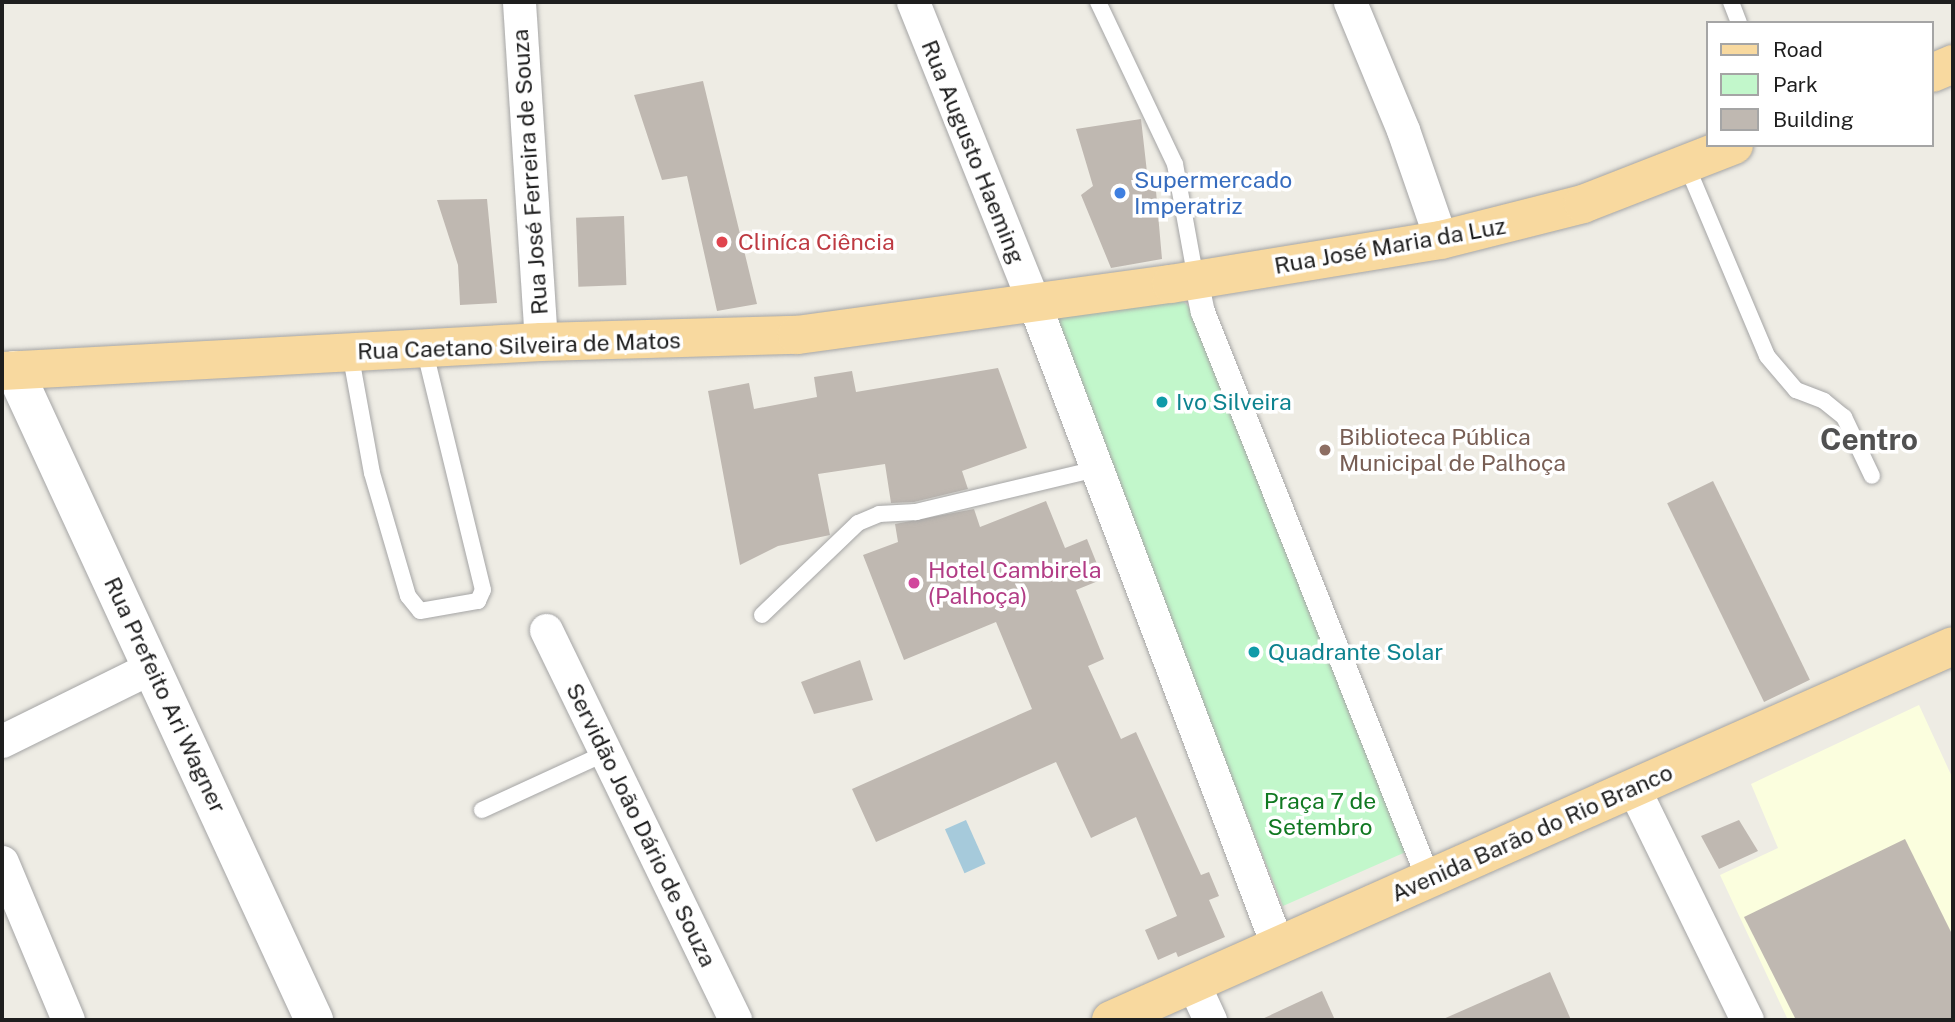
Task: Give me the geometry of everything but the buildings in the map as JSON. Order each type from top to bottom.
[{"type":"main road","points":[[1934,71],[1953,64]]},
{"type":"main road","name":"Rua José Maria da Luz","points":[[1034,303],[1441,240],[1583,204],[1729,147]]},
{"type":"main road","name":"Rua Caetano Silveira de Matos","points":[[8,370],[541,342],[797,335],[1034,303]]},
{"type":"main road","name":"Avenida Barão do Rio Branco","points":[[1116,1019],[1953,646]]},
{"type":"street","name":"Rua José Ferreira de Souza","points":[[519,2],[541,342]]},
{"type":"street","name":"Rua Augusto Haeming","points":[[913,2],[1034,303]]},
{"type":"street","points":[[1350,2],[1403,130],[1441,240]]},
{"type":"street","points":[[1195,280],[1203,312],[1429,880]]},
{"type":"street","points":[[1034,303],[1278,947]]},
{"type":"street","name":"Rua Prefeito Ari Wagner","points":[[8,370],[152,667],[314,1020]]},
{"type":"street","name":"Servidão João Dário de Souza","points":[[546,630],[735,1020]]},
{"type":"street","points":[[2,741],[152,667]]},
{"type":"street","points":[[1633,787],[1747,1020]]},
{"type":"street","points":[[2,862],[68,1020]]},
{"type":"street","points":[[1193,983],[1210,1020]]},
{"type":"lane","points":[[1098,2],[1175,164],[1195,280]]},
{"type":"lane","points":[[1731,2],[1738,21]]},
{"type":"lane","points":[[1686,164],[1768,356],[1796,390],[1824,401],[1844,417],[1872,476]]},
{"type":"lane","points":[[350,352],[372,473],[408,596],[420,611],[478,601],[483,590],[424,348]]},
{"type":"lane","points":[[762,615],[858,523],[878,514],[916,512],[1096,469]]},
{"type":"lane","points":[[482,810],[606,753]]},
{"type":"shaded area","points":[[1919,705],[1953,779],[1953,1020],[1788,1020],[1720,875],[1778,848],[1751,784]]},
{"type":"green space","name":"Praça 7 de Setembro","points":[[1177,295],[1191,309],[1408,851],[1283,906],[1052,328],[1061,314]]},
{"type":"water","points":[[966,820],[986,864],[965,873],[945,829]]},
{"type":"place","name":"Supermercado Imperatriz","points":[[1120,193]]},
{"type":"place","name":"Cliníca Ciência","points":[[722,242]]},
{"type":"place","name":"Ivo Silveira","points":[[1162,402]]},
{"type":"place","name":"Biblioteca Pública Municipal de Palhoça","points":[[1325,450]]},
{"type":"place","name":"Hotel Cambirela (Palhoça)","points":[[914,583]]},
{"type":"place","name":"Quadrante Solar","points":[[1254,652]]},
{"type":"district","name":"Centro","points":[[1869,439]]}]
